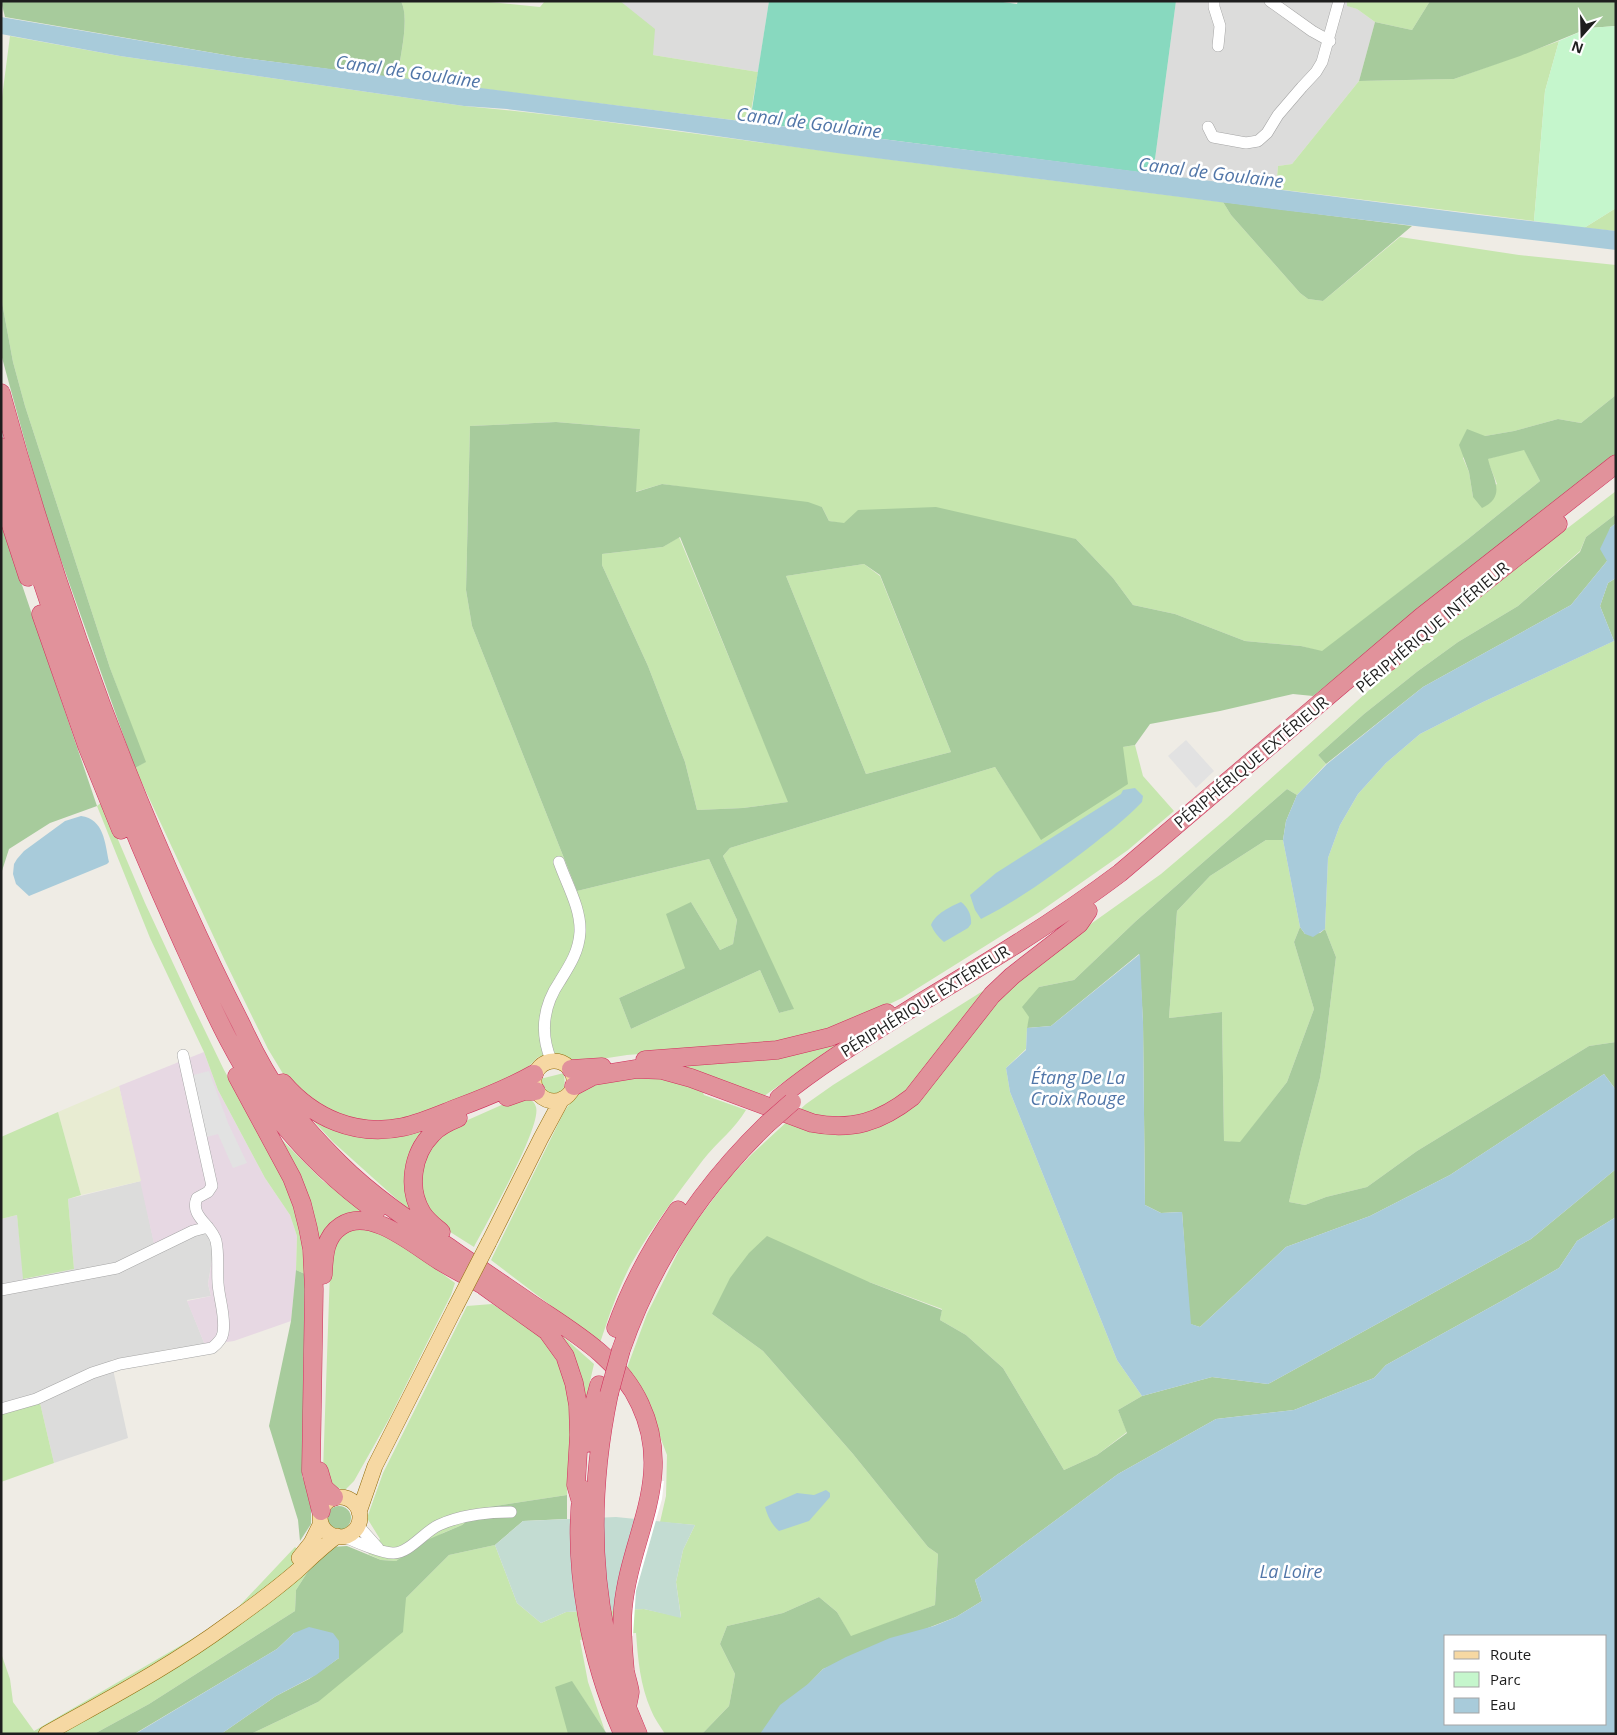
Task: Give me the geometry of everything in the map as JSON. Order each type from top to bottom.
[{"type":"highway","points":[[1,393],[42,533],[67,610],[109,725],[172,878],[217,978],[254,1053],[284,1101],[342,1166],[369,1191],[489,1282],[548,1331],[565,1356],[574,1383],[585,1478],[594,1506],[595,1560],[600,1601],[609,1647]]},
{"type":"highway","points":[[1,447],[50,605],[96,733],[137,837],[198,977],[253,1082],[279,1119],[333,1176],[392,1222],[580,1337],[614,1366],[628,1383],[638,1400],[647,1419],[652,1446],[654,1465],[651,1495],[626,1582],[623,1609],[609,1647],[605,1686],[623,1734]]},
{"type":"highway","name":"PÉRIPHÉRIQUE EXTÉRIEUR","points":[[785,1100],[832,1058],[1064,912],[1140,857],[1422,617],[1616,464]]},
{"type":"highway","name":"PÉRIPHÉRIQUE INTÉRIEUR","points":[[585,1478],[591,1415],[604,1389],[616,1346],[621,1316],[639,1274],[670,1221],[712,1164],[785,1100],[1088,911],[1163,853],[1444,614],[1616,479]]},
{"type":"highway","points":[[1,487],[10,522],[51,644],[87,746],[124,836],[210,1024],[286,1167],[302,1204],[313,1261],[311,1463],[312,1480],[321,1517]]},
{"type":"highway","points":[[569,1085],[593,1076],[636,1069],[662,1070],[691,1078],[812,1122],[831,1126],[850,1126],[874,1120],[895,1110],[912,1097],[992,995],[1012,976],[1079,924],[1088,911]]},
{"type":"highway","points":[[569,1085],[590,1068],[631,1061],[750,1053],[802,1045],[830,1037],[880,1017],[906,1004],[945,980],[958,980]]},
{"type":"highway","points":[[240,1024],[252,1032],[282,1081],[302,1103],[325,1118],[352,1127],[380,1130],[404,1127],[420,1123],[505,1090],[539,1088]]},
{"type":"highway","points":[[489,1282],[422,1214],[414,1195],[414,1169],[424,1143],[439,1128],[456,1118],[516,1093],[539,1088]]},
{"type":"highway","points":[[339,1497],[324,1488],[319,1466],[324,1259],[325,1250],[332,1235],[338,1228],[351,1221],[369,1222],[401,1235],[441,1262],[489,1282]]},
{"type":"highway","points":[[585,1478],[580,1499],[582,1572],[609,1647],[626,1679],[630,1693],[627,1708],[638,1734]]},
{"type":"main road","points":[[46,1734],[144,1680],[192,1650],[297,1571],[323,1546],[340,1536],[352,1532],[359,1518],[375,1466],[569,1085],[562,1062],[551,1060],[541,1065],[539,1088],[541,1138]]},
{"type":"main road","points":[[539,1088],[553,1101],[569,1085]]},
{"type":"main road","points":[[265,1596],[296,1563],[311,1543],[324,1505],[354,1490],[375,1466]]},
{"type":"main road","points":[[339,1497],[354,1502],[359,1518]]},
{"type":"main road","points":[[321,1517],[327,1532],[340,1536]]},
{"type":"street","points":[[1214,1],[1220,26],[1218,46]]},
{"type":"street","points":[[1270,1],[1330,41]]},
{"type":"street","points":[[1208,127],[1213,137],[1246,144],[1258,141],[1267,133],[1291,98],[1316,72],[1322,62],[1330,41],[1339,1]]},
{"type":"street","points":[[551,1060],[546,1049],[544,1032],[545,1011],[553,991],[572,961],[580,932],[577,909],[559,862]]},
{"type":"street","points":[[1,1409],[36,1399],[92,1373],[120,1364],[203,1350],[212,1348],[217,1344],[223,1332],[224,1321],[218,1282],[216,1243],[214,1236],[195,1208],[197,1198],[208,1192],[212,1186],[183,1055]]},
{"type":"street","points":[[1,1290],[117,1268],[193,1231],[208,1227]]},
{"type":"street","points":[[340,1536],[392,1554],[401,1552],[438,1525],[466,1516],[511,1512]]},
{"type":"street","points":[[359,1518],[362,1530],[380,1550]]},
{"type":"shaded area","points":[[620,1],[769,1],[758,72],[653,55]]},
{"type":"shaded area","points":[[1176,1],[1347,1],[1348,6],[1357,9],[1375,22],[1359,81],[1292,164],[1278,166],[1276,189],[1153,174]]},
{"type":"shaded area","points":[[1186,740],[1214,771],[1196,788],[1168,756]]},
{"type":"shaded area","points":[[204,1052],[218,1090],[265,1178],[290,1215],[297,1236],[291,1321],[234,1341],[205,1345],[187,1301],[211,1296],[208,1284],[213,1254],[210,1237],[193,1226],[154,1244],[119,1086]]},
{"type":"shaded area","points":[[209,1071],[228,1123],[247,1163],[233,1168],[218,1134],[206,1137],[193,1075]]},
{"type":"shaded area","points":[[141,1181],[154,1243],[193,1226],[210,1237],[213,1254],[208,1284],[211,1296],[187,1300],[205,1345],[170,1349],[111,1360],[128,1438],[54,1463],[40,1403],[1,1414],[1,1219],[17,1215],[24,1279],[74,1269],[68,1199]]},
{"type":"green space","points":[[1,1],[401,1],[405,17],[397,78],[237,57],[5,17]]},
{"type":"green space","points":[[401,1],[479,1],[540,7],[545,1],[620,1],[655,29],[653,55],[758,72],[749,122],[397,78],[405,18]]},
{"type":"green space","points":[[769,1],[996,1],[1017,4],[1018,1],[1176,1],[1153,174],[750,122]]},
{"type":"green space","points":[[1347,1],[1430,1],[1412,30],[1375,22],[1357,9],[1347,6]]},
{"type":"green space","points":[[1430,1],[1616,1],[1616,26],[1589,28],[1520,56],[1454,79],[1359,81],[1375,22],[1412,30]]},
{"type":"green space","points":[[1616,26],[1616,208],[1584,228],[1534,221],[1545,91],[1559,41],[1589,28]]},
{"type":"green space","points":[[10,36],[120,56],[464,106],[589,120],[1223,202],[1231,215],[1300,293],[1308,299],[1323,301],[1400,237],[1519,255],[1616,265],[1616,395],[1581,423],[1558,419],[1514,431],[1485,436],[1463,458],[1469,472],[1473,497],[1497,484],[1487,459],[1524,449],[1540,481],[1322,652],[1301,646],[1245,641],[1175,614],[1133,605],[1113,578],[1076,539],[844,524],[829,521],[822,507],[662,484],[635,492],[640,429],[556,422],[470,426],[466,590],[472,626],[577,891],[709,859],[737,920],[733,944],[720,950],[691,902],[685,968],[619,998],[631,1029],[760,970],[779,1013],[793,1009],[723,856],[730,848],[995,767],[1041,839],[1123,747],[1135,745],[1143,776],[1174,811],[1128,850],[1038,913],[902,998],[850,1023],[779,1043],[627,1055],[575,1063],[557,1055],[538,1057],[517,1075],[443,1106],[452,1127],[522,1096],[532,1101],[536,1107],[536,1118],[531,1134],[474,1247],[439,1225],[411,1212],[333,1142],[308,1115],[268,1049],[135,768],[145,762],[110,668],[25,406],[13,362],[1,297],[1,105]]},
{"type":"green space","points":[[1559,41],[1545,91],[1534,221],[1276,189],[1278,166],[1292,164],[1359,81],[1454,79]]},
{"type":"green space","points":[[1223,202],[1412,226],[1323,301],[1308,299],[1300,293],[1231,215]]},
{"type":"green space","points":[[1616,208],[1616,231],[1584,228]]},
{"type":"green space","points":[[1,297],[13,362],[25,406],[110,668],[146,762],[135,768],[50,529],[30,460],[1,354]]},
{"type":"green space","points":[[1616,395],[1616,455],[1313,696],[1293,694],[1220,711],[1150,724],[1135,745],[1123,747],[1128,784],[1041,840],[995,767],[730,848],[723,856],[794,1009],[779,1013],[760,970],[631,1029],[619,998],[685,968],[666,914],[691,902],[720,950],[733,944],[737,920],[709,859],[577,891],[472,626],[466,590],[470,426],[556,422],[640,429],[636,492],[662,484],[808,502],[822,507],[829,521],[844,523],[858,510],[936,507],[1076,539],[1113,578],[1133,605],[1175,614],[1245,641],[1301,646],[1322,651],[1540,481],[1524,450],[1488,459],[1495,480],[1496,492],[1490,503],[1482,508],[1473,497],[1469,472],[1459,445],[1467,429],[1485,436],[1514,431],[1558,419],[1581,423]],"holes":[[[680,537],[788,802],[743,808],[697,810],[685,762],[648,666],[602,565],[602,554],[663,547]],[[864,564],[880,575],[951,752],[866,774],[786,576]]]},
{"type":"green space","points":[[1616,491],[1616,514],[1586,537],[1580,551],[1518,606],[1458,642],[1364,714],[1318,755],[1326,764],[1297,795],[1287,789],[1136,921],[1074,980],[1039,987],[1027,1028],[1026,1049],[1006,1068],[1010,1092],[1117,1360],[1142,1396],[1118,1410],[1127,1432],[1097,1455],[1064,1470],[1003,1368],[966,1335],[940,1320],[942,1309],[869,1282],[712,1314],[763,1351],[853,1454],[928,1547],[938,1554],[935,1605],[851,1637],[837,1612],[819,1597],[783,1613],[727,1626],[720,1644],[735,1674],[729,1706],[702,1734],[665,1734],[655,1719],[647,1701],[642,1682],[636,1633],[602,1635],[580,1640],[588,1682],[605,1731],[572,1682],[568,1734],[251,1734],[318,1702],[406,1598],[449,1555],[495,1545],[517,1603],[541,1623],[566,1612],[644,1609],[681,1617],[676,1582],[683,1550],[695,1525],[660,1522],[666,1496],[667,1455],[642,1389],[627,1368],[647,1314],[687,1234],[729,1178],[806,1104],[833,1085],[986,989],[997,997],[1064,943],[1161,874],[1227,818],[1386,675],[1496,583]]},
{"type":"green space","points":[[1616,514],[1616,523],[1610,528],[1607,561],[1571,605],[1423,687],[1326,764],[1318,755],[1364,714],[1418,671],[1458,642],[1518,606],[1580,552],[1586,537]]},
{"type":"green space","points":[[1,523],[97,806],[50,823],[9,849],[1,874]]},
{"type":"green space","points":[[679,537],[789,802],[743,808],[697,810],[685,762],[648,666],[602,565],[602,554],[663,547]]},
{"type":"green space","points":[[864,564],[880,576],[951,752],[866,774],[786,576]]},
{"type":"green space","points":[[1616,578],[1616,640],[1614,641],[1600,606],[1608,583]]},
{"type":"green space","points":[[1616,640],[1616,1042],[1589,1046],[1417,1151],[1367,1187],[1326,1197],[1305,1205],[1289,1202],[1320,1078],[1336,957],[1325,929],[1328,858],[1340,825],[1358,794],[1386,763],[1420,734],[1483,702]]},
{"type":"green space","points":[[1287,789],[1297,795],[1286,821],[1283,840],[1266,840],[1210,876],[1177,911],[1169,1018],[1222,1012],[1224,1141],[1240,1142],[1287,1082],[1314,1009],[1294,942],[1300,927],[1305,934],[1320,933],[1325,929],[1336,957],[1325,1047],[1320,1078],[1289,1202],[1305,1205],[1326,1197],[1367,1187],[1417,1151],[1589,1046],[1616,1042],[1616,1090],[1604,1074],[1450,1175],[1370,1216],[1286,1247],[1200,1327],[1190,1324],[1182,1212],[1161,1213],[1145,1205],[1143,1022],[1139,954],[1051,1026],[1027,1028],[1029,1017],[1022,1007],[1039,987],[1074,980],[1136,921]]},
{"type":"green space","points":[[102,802],[145,903],[193,1006],[224,1070],[259,1132],[284,1182],[300,1225],[305,1274],[296,1270],[297,1236],[290,1215],[265,1178],[218,1090],[204,1052],[150,938],[97,806]]},
{"type":"green space","points":[[1266,840],[1283,840],[1300,927],[1294,942],[1314,1009],[1287,1082],[1240,1143],[1224,1141],[1222,1012],[1169,1018],[1177,911],[1210,876]]},
{"type":"green space","points":[[850,1035],[760,1099],[675,1067]]},
{"type":"green space","points":[[564,1073],[564,1087],[559,1093],[552,1094],[545,1091],[540,1079]]},
{"type":"green space","points":[[651,1075],[700,1086],[704,1095],[746,1110],[737,1123],[703,1160],[639,1250],[622,1283],[600,1343],[491,1260],[564,1112],[578,1092],[592,1083]]},
{"type":"green space","points":[[119,1086],[141,1181],[81,1195],[58,1112]]},
{"type":"green space","points":[[58,1112],[81,1195],[68,1199],[74,1269],[23,1279],[17,1215],[1,1219],[1,1137]]},
{"type":"green space","points":[[283,1141],[323,1181],[370,1215],[402,1244],[455,1283],[451,1295],[389,1419],[354,1481],[345,1490],[331,1484],[326,1479],[323,1471],[330,1271],[279,1142]]},
{"type":"green space","points":[[1616,1169],[1616,1217],[1577,1241],[1559,1268],[1386,1365],[1374,1378],[1294,1410],[1216,1419],[1118,1474],[975,1580],[982,1601],[956,1617],[823,1669],[760,1734],[702,1734],[729,1706],[735,1674],[720,1644],[727,1626],[783,1613],[819,1597],[837,1612],[851,1636],[935,1605],[938,1554],[928,1547],[853,1454],[763,1351],[712,1314],[730,1278],[749,1253],[767,1236],[869,1282],[942,1310],[940,1320],[966,1335],[1003,1368],[1064,1470],[1097,1455],[1127,1433],[1118,1410],[1142,1396],[1212,1377],[1268,1384],[1531,1239]]},
{"type":"green space","points":[[296,1270],[305,1274],[302,1476],[311,1497],[311,1524],[300,1541],[298,1520],[269,1426],[291,1321]]},
{"type":"green space","points":[[492,1304],[519,1320],[544,1339],[563,1372],[572,1411],[567,1495],[482,1508],[462,1525],[443,1533],[396,1561],[381,1560],[368,1554],[380,1539],[367,1518],[383,1473],[467,1306]]},
{"type":"green space","points":[[550,1325],[594,1364],[582,1416]]},
{"type":"green space","points":[[40,1403],[54,1463],[1,1482],[1,1414]]},
{"type":"green space","points":[[567,1495],[567,1519],[523,1521],[495,1545],[449,1555],[406,1598],[403,1632],[318,1702],[251,1734],[221,1734],[276,1696],[309,1679],[339,1658],[339,1641],[294,1633],[277,1649],[136,1733],[94,1734],[149,1704],[295,1611],[296,1590],[314,1562],[330,1547],[347,1546],[381,1560],[396,1561],[427,1540],[462,1525],[482,1508]]},
{"type":"green space","points":[[339,1506],[344,1507],[350,1513],[350,1523],[344,1529],[339,1530],[334,1529],[328,1523],[327,1518],[328,1513],[334,1507]]},
{"type":"green space","points":[[616,1517],[695,1525],[683,1550],[676,1582],[681,1618],[644,1609],[566,1612],[541,1623],[517,1603],[495,1545],[523,1521]]},
{"type":"green space","points":[[295,1547],[314,1562],[296,1590],[295,1611],[149,1704],[94,1734],[1,1734],[1,1653],[10,1679],[13,1702],[34,1731],[228,1618]]},
{"type":"green space","points":[[572,1681],[607,1734],[568,1734],[555,1687]]},
{"type":"water","points":[[1,17],[237,57],[1616,231],[1616,250],[1273,209],[507,109],[464,106],[120,56],[1,34]]},
{"type":"water","points":[[1616,523],[1616,578],[1608,583],[1600,606],[1614,641],[1483,702],[1420,734],[1386,763],[1358,794],[1340,825],[1328,858],[1325,929],[1313,937],[1305,934],[1300,927],[1283,840],[1286,821],[1297,795],[1327,764],[1423,687],[1571,605],[1607,561],[1600,549],[1610,528]]},
{"type":"water","points":[[1135,788],[1143,796],[1142,802],[1122,821],[1049,878],[1009,904],[981,919],[975,910],[970,895],[996,873],[1121,794],[1123,790]]},
{"type":"water","points":[[81,816],[89,818],[99,827],[109,862],[29,896],[16,884],[13,874],[14,864],[17,859],[24,851],[65,821]]},
{"type":"water","points":[[961,902],[969,912],[971,924],[968,928],[944,942],[931,925],[940,914]]},
{"type":"water","name":"Étang De La Croix Rouge","points":[[1140,954],[1143,1022],[1145,1205],[1161,1213],[1182,1212],[1191,1324],[1200,1327],[1286,1247],[1370,1216],[1450,1175],[1604,1074],[1616,1090],[1616,1169],[1531,1239],[1268,1384],[1212,1377],[1142,1396],[1117,1360],[1010,1092],[1006,1068],[1026,1050],[1027,1028],[1051,1026]]},
{"type":"water","name":"La Loire","points":[[1616,1217],[1616,1734],[760,1734],[780,1705],[808,1684],[823,1669],[890,1638],[934,1626],[956,1617],[982,1601],[975,1580],[1118,1474],[1216,1419],[1294,1410],[1374,1378],[1386,1365],[1559,1268],[1577,1241]]},
{"type":"water","points":[[826,1490],[830,1493],[830,1497],[809,1521],[779,1531],[770,1520],[765,1507],[797,1493],[814,1495]]},
{"type":"water","points":[[309,1627],[333,1633],[339,1641],[339,1658],[316,1675],[276,1696],[221,1734],[135,1734],[277,1649],[294,1633]]},
{"type":"pier","points":[[648,1480],[664,1481],[662,1499],[636,1591],[633,1636],[618,1637]]},
{"type":"water label","name":"Canal de Goulaine","points":[[408,72]]},
{"type":"water label","name":"Canal de Goulaine","points":[[809,123]]},
{"type":"water label","name":"Canal de Goulaine","points":[[1211,173]]}]
